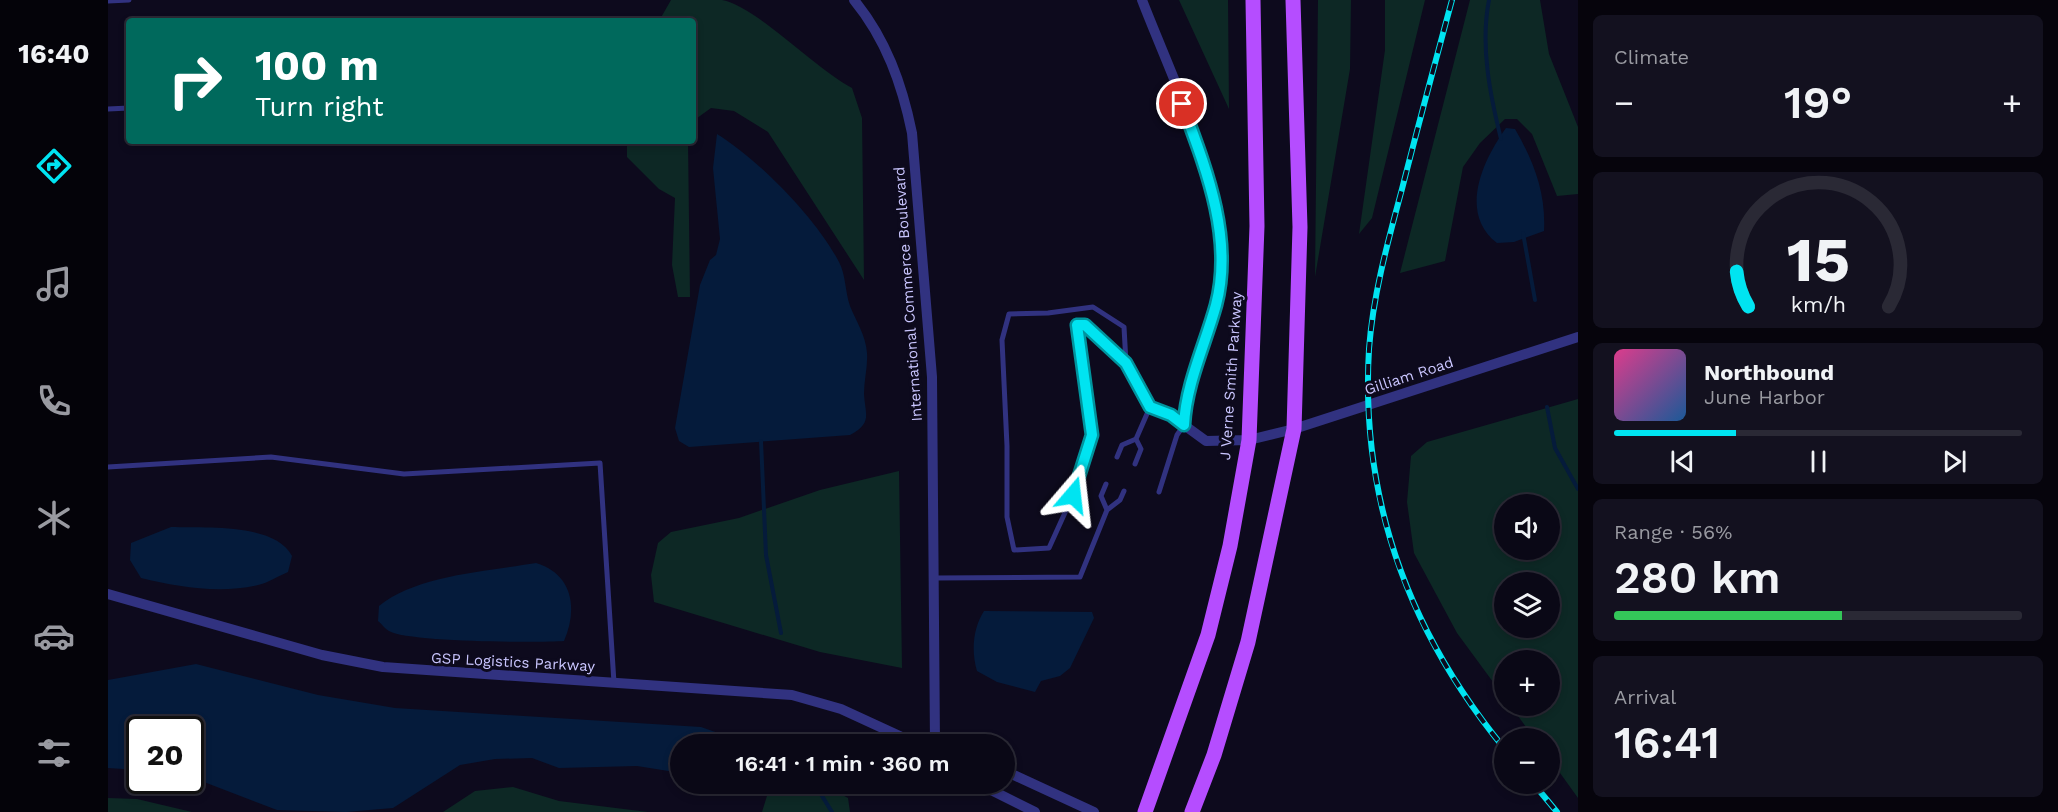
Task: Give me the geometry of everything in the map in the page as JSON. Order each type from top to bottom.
[{"type":"main road","name":"J Verne Smith Parkway","points":[[1145,812],[1208,635],[1230,546],[1248,440],[1257,226],[1253,0]]},
{"type":"main road","points":[[1192,812],[1214,755],[1248,642],[1294,429],[1300,227],[1293,0]]},
{"type":"street","name":"International Commerce Boulevard","points":[[854,0],[869,19],[892,62],[905,97],[912,133],[932,378],[935,734]]},
{"type":"street","points":[[1142,0],[1205,166],[1217,218],[1220,273],[1218,296],[1185,403],[1184,425]]},
{"type":"street","name":"Gilliam Road","points":[[1184,425],[1206,441],[1248,440],[1294,429],[1578,337]]},
{"type":"street","name":"GSP Logistics Parkway","points":[[108,594],[352,662],[415,671],[792,695],[841,709],[895,734]]},
{"type":"street","points":[[1015,776],[1095,812]]},
{"type":"street","points":[[999,794],[1035,812]]},
{"type":"lane","points":[[108,1],[129,0]]},
{"type":"lane","points":[[108,109],[126,108]]},
{"type":"lane","points":[[1126,363],[1124,327],[1093,307],[1048,313],[1009,314],[1002,339],[1007,446],[1007,517],[1014,550],[1049,548],[1073,495],[1092,435],[1077,325],[1085,325],[1126,363],[1150,407],[1171,415],[1184,425],[1177,435],[1159,492]]},
{"type":"lane","points":[[1117,457],[1122,445],[1136,439],[1150,407]]},
{"type":"lane","points":[[1135,464],[1141,449],[1136,439]]},
{"type":"lane","points":[[108,466],[271,457],[404,474],[600,463],[614,683]]},
{"type":"lane","points":[[1106,484],[1101,496],[1107,510]]},
{"type":"lane","points":[[934,578],[1080,577],[1107,510],[1120,500],[1124,490]]},
{"type":"green space","points":[[671,0],[722,0],[736,5],[768,25],[837,79],[852,88],[862,118],[864,280],[768,132],[734,111],[711,108],[696,119],[696,18],[661,18]]},
{"type":"green space","points":[[1179,0],[1228,0],[1229,109]]},
{"type":"green space","points":[[1318,0],[1351,0],[1350,69],[1315,277]]},
{"type":"green space","points":[[1385,0],[1425,0],[1372,218],[1359,234],[1385,50]]},
{"type":"green space","points":[[1470,0],[1540,0],[1549,54],[1578,127],[1578,194],[1557,196],[1532,134],[1517,119],[1505,119],[1480,143],[1463,167],[1445,261],[1400,273]]},
{"type":"green space","points":[[627,144],[688,144],[690,297],[678,297],[672,265],[675,198],[659,189],[627,157]]},
{"type":"green space","points":[[1578,399],[1578,798],[1560,773],[1560,728],[1527,728],[1518,716],[1560,716],[1560,650],[1494,650],[1494,683],[1457,633],[1414,553],[1407,502],[1411,456],[1427,442]]},
{"type":"green space","points":[[899,471],[902,668],[820,652],[654,602],[651,575],[658,543],[671,532],[739,518],[820,490]]},
{"type":"green space","points":[[513,787],[559,801],[648,812],[443,812],[475,791]]},
{"type":"green space","points":[[768,794],[841,794],[848,798],[850,812],[762,812]]},
{"type":"green space","points":[[108,798],[137,799],[192,812],[108,812]]},
{"type":"water","points":[[1506,128],[1515,129],[1533,166],[1541,191],[1544,231],[1514,242],[1497,243],[1485,231],[1479,217],[1478,186],[1489,155]]},
{"type":"water","points":[[717,134],[751,159],[785,191],[816,227],[839,262],[848,301],[863,335],[867,353],[864,394],[866,418],[862,426],[850,435],[689,447],[679,441],[675,428],[700,285],[710,260],[716,255],[720,239],[713,168]]},
{"type":"water","points":[[171,527],[238,529],[271,538],[283,545],[292,556],[288,572],[262,584],[229,589],[184,587],[141,578],[130,560],[131,543]]},
{"type":"water","points":[[536,563],[558,575],[569,594],[571,617],[564,641],[445,640],[400,635],[389,631],[378,621],[379,606],[413,587],[454,576]]},
{"type":"water","points":[[984,611],[1092,612],[1094,618],[1070,668],[1060,676],[1041,681],[1035,692],[997,682],[977,671],[974,640],[977,625]]},
{"type":"water","points":[[196,664],[318,695],[395,708],[701,727],[721,734],[670,734],[670,771],[637,766],[559,768],[532,758],[495,759],[460,765],[393,808],[346,812],[277,810],[204,782],[204,716],[126,716],[126,769],[108,768],[108,680]]},
{"type":"waterway","points":[[1489,0],[1486,17],[1486,52],[1490,88],[1501,139]]},
{"type":"waterway","points":[[1523,233],[1535,300]]},
{"type":"waterway","points":[[1547,407],[1555,448],[1578,489]]},
{"type":"waterway","points":[[761,441],[766,555],[781,633]]},
{"type":"waterway","points":[[821,794],[832,812]]},
{"type":"railway","points":[[1452,0],[1378,288],[1369,349],[1368,405],[1373,459],[1383,511],[1398,562],[1417,611],[1442,658],[1471,704],[1494,735]]},
{"type":"railway","points":[[1542,794],[1557,812]]},
{"type":"route","points":[[1073,495],[1092,435],[1077,325],[1085,325],[1126,363],[1150,407],[1171,415],[1184,425],[1185,403],[1216,303],[1219,288],[1220,248],[1210,183],[1182,104]]}]
